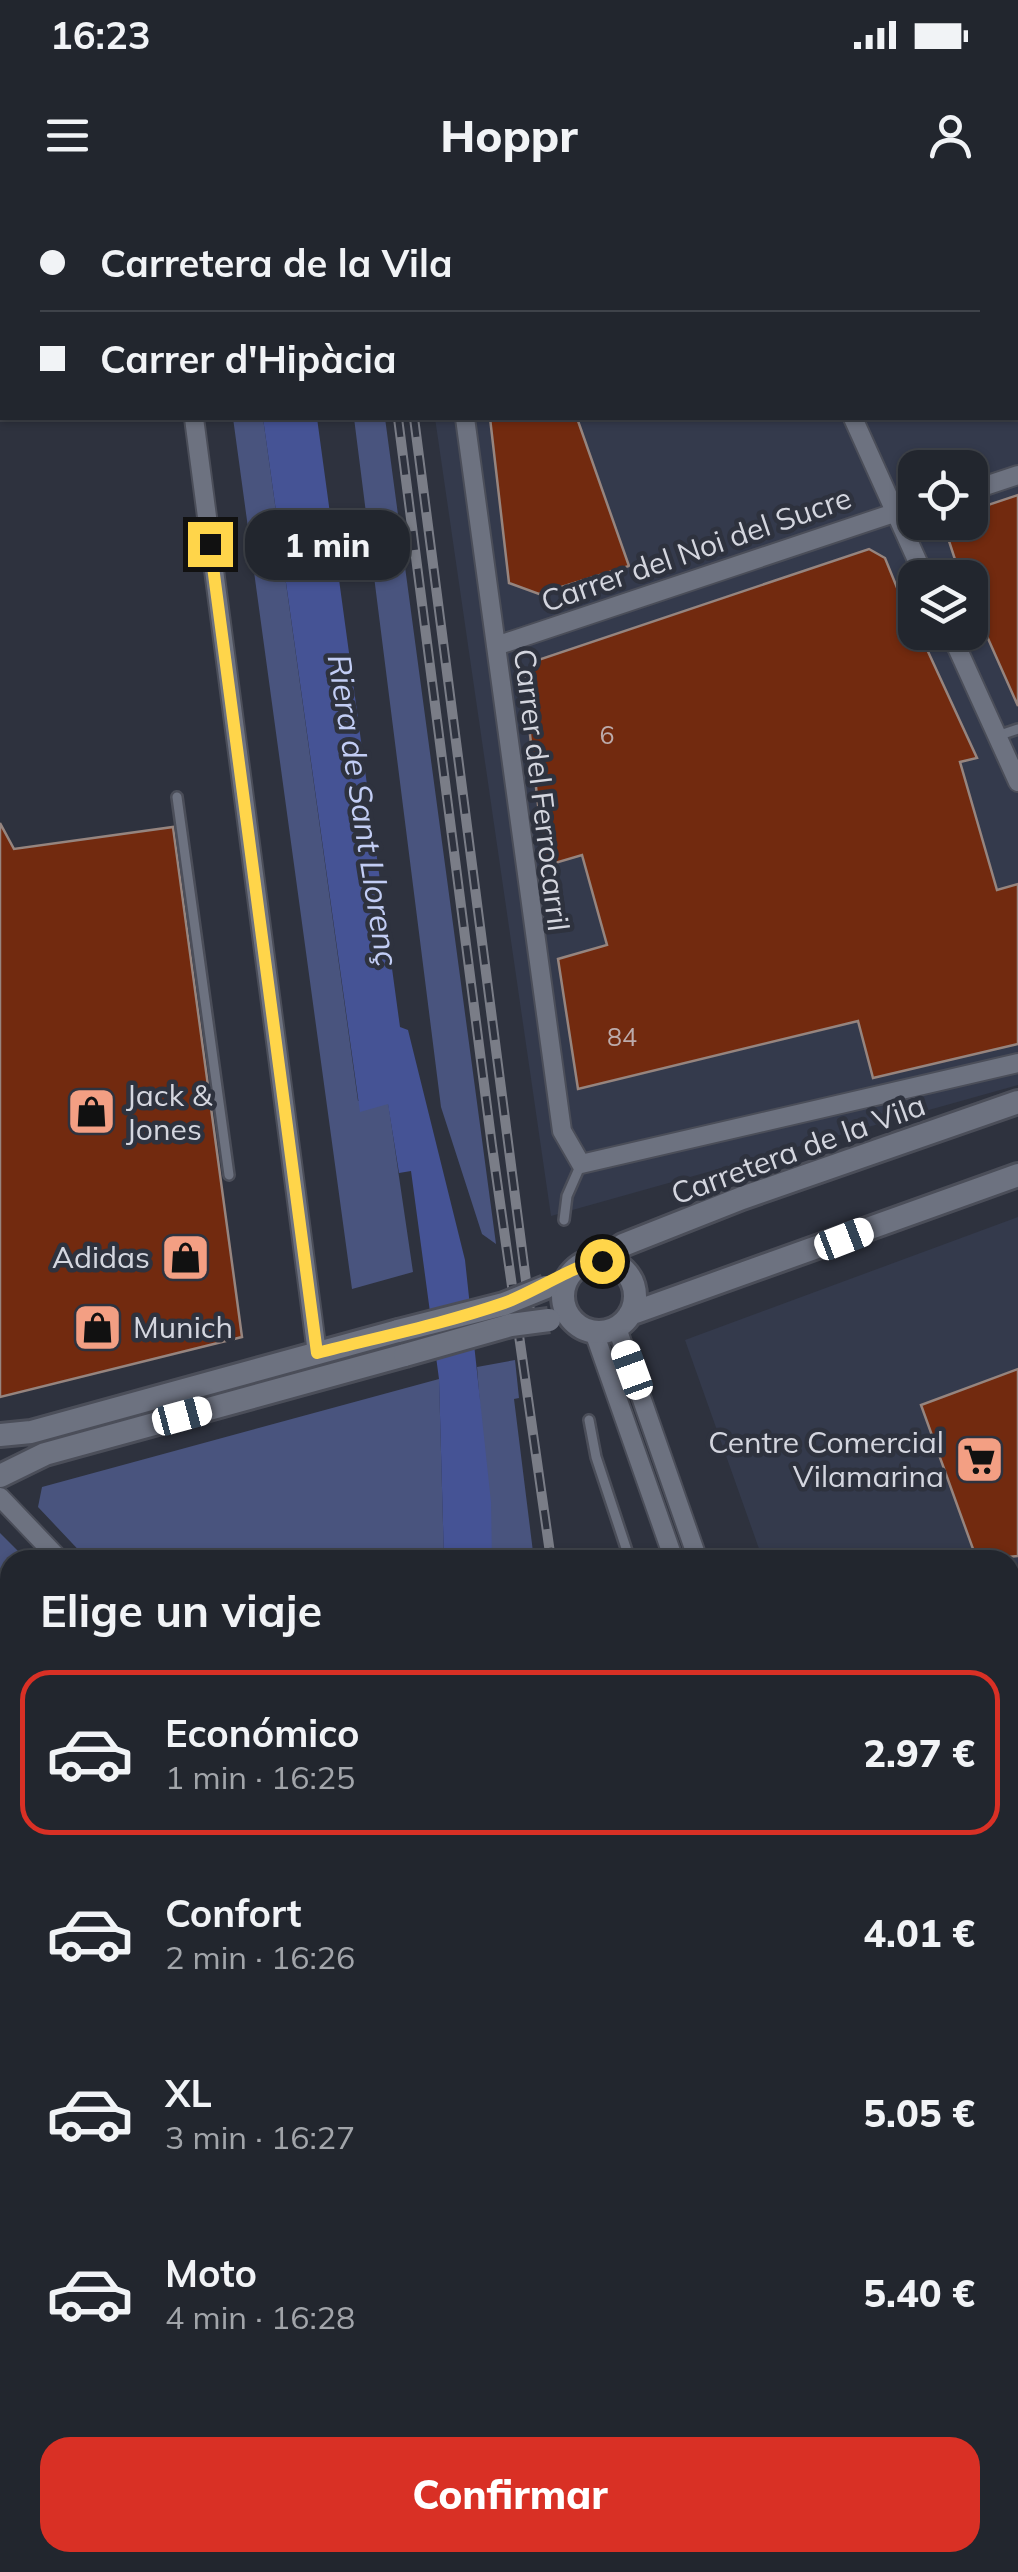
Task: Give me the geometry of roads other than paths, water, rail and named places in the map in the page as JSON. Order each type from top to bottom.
[{"type":"highway","points":[[0,265],[0,285]]},
{"type":"street","points":[[194,420],[317,1353]]},
{"type":"street","name":"Carrer del Ferrocarril","points":[[465,420],[562,1131],[581,1164]]},
{"type":"street","points":[[854,420],[917,560]]},
{"type":"street","points":[[988,486],[1018,475]]},
{"type":"street","name":"Carrer del Noi del Sucre","points":[[496,646],[898,509]]},
{"type":"street","points":[[958,650],[1018,782]]},
{"type":"street","points":[[581,1164],[1018,1062]]},
{"type":"street","name":"Carretera de la Vila","points":[[602,1261],[622,1245],[742,1198],[1018,1102]]},
{"type":"street","points":[[0,1476],[32,1458],[511,1326],[560,1319],[614,1325],[1018,1175]]},
{"type":"street","points":[[0,1435],[32,1432],[504,1304],[546,1287],[585,1263],[616,1264],[631,1280],[635,1301],[614,1325]]},
{"type":"street","points":[[560,1319],[563,1294],[571,1274]]},
{"type":"street","points":[[614,1325],[671,1550]]},
{"type":"street","points":[[614,1325],[694,1550]]},
{"type":"street","points":[[0,1497],[50,1550]]},
{"type":"lane","points":[[997,736],[1018,730]]},
{"type":"lane","points":[[177,797],[229,1175]]},
{"type":"lane","points":[[564,1220],[567,1196],[581,1164]]},
{"type":"lane","points":[[589,1420],[596,1457],[627,1550]]},
{"type":"water","name":"Riera de Sant Llorenç","points":[[263,420],[317,420],[400,1027],[408,1030],[465,1260],[491,1502],[492,1550],[444,1550],[439,1379],[411,1171],[399,1173],[388,1104],[360,1112]]},
{"type":"railway","points":[[398,420],[492,1146],[550,1550]]},
{"type":"railway","points":[[414,420],[532,1327]]},
{"type":"place","name":"Jack & Jones","points":[[91,1112]]},
{"type":"place","name":"Adidas","points":[[185,1257]]},
{"type":"place","name":"Munich","points":[[98,1327]]},
{"type":"place","name":"Centre Comercial Vilamarina","points":[[979,1459]]}]
